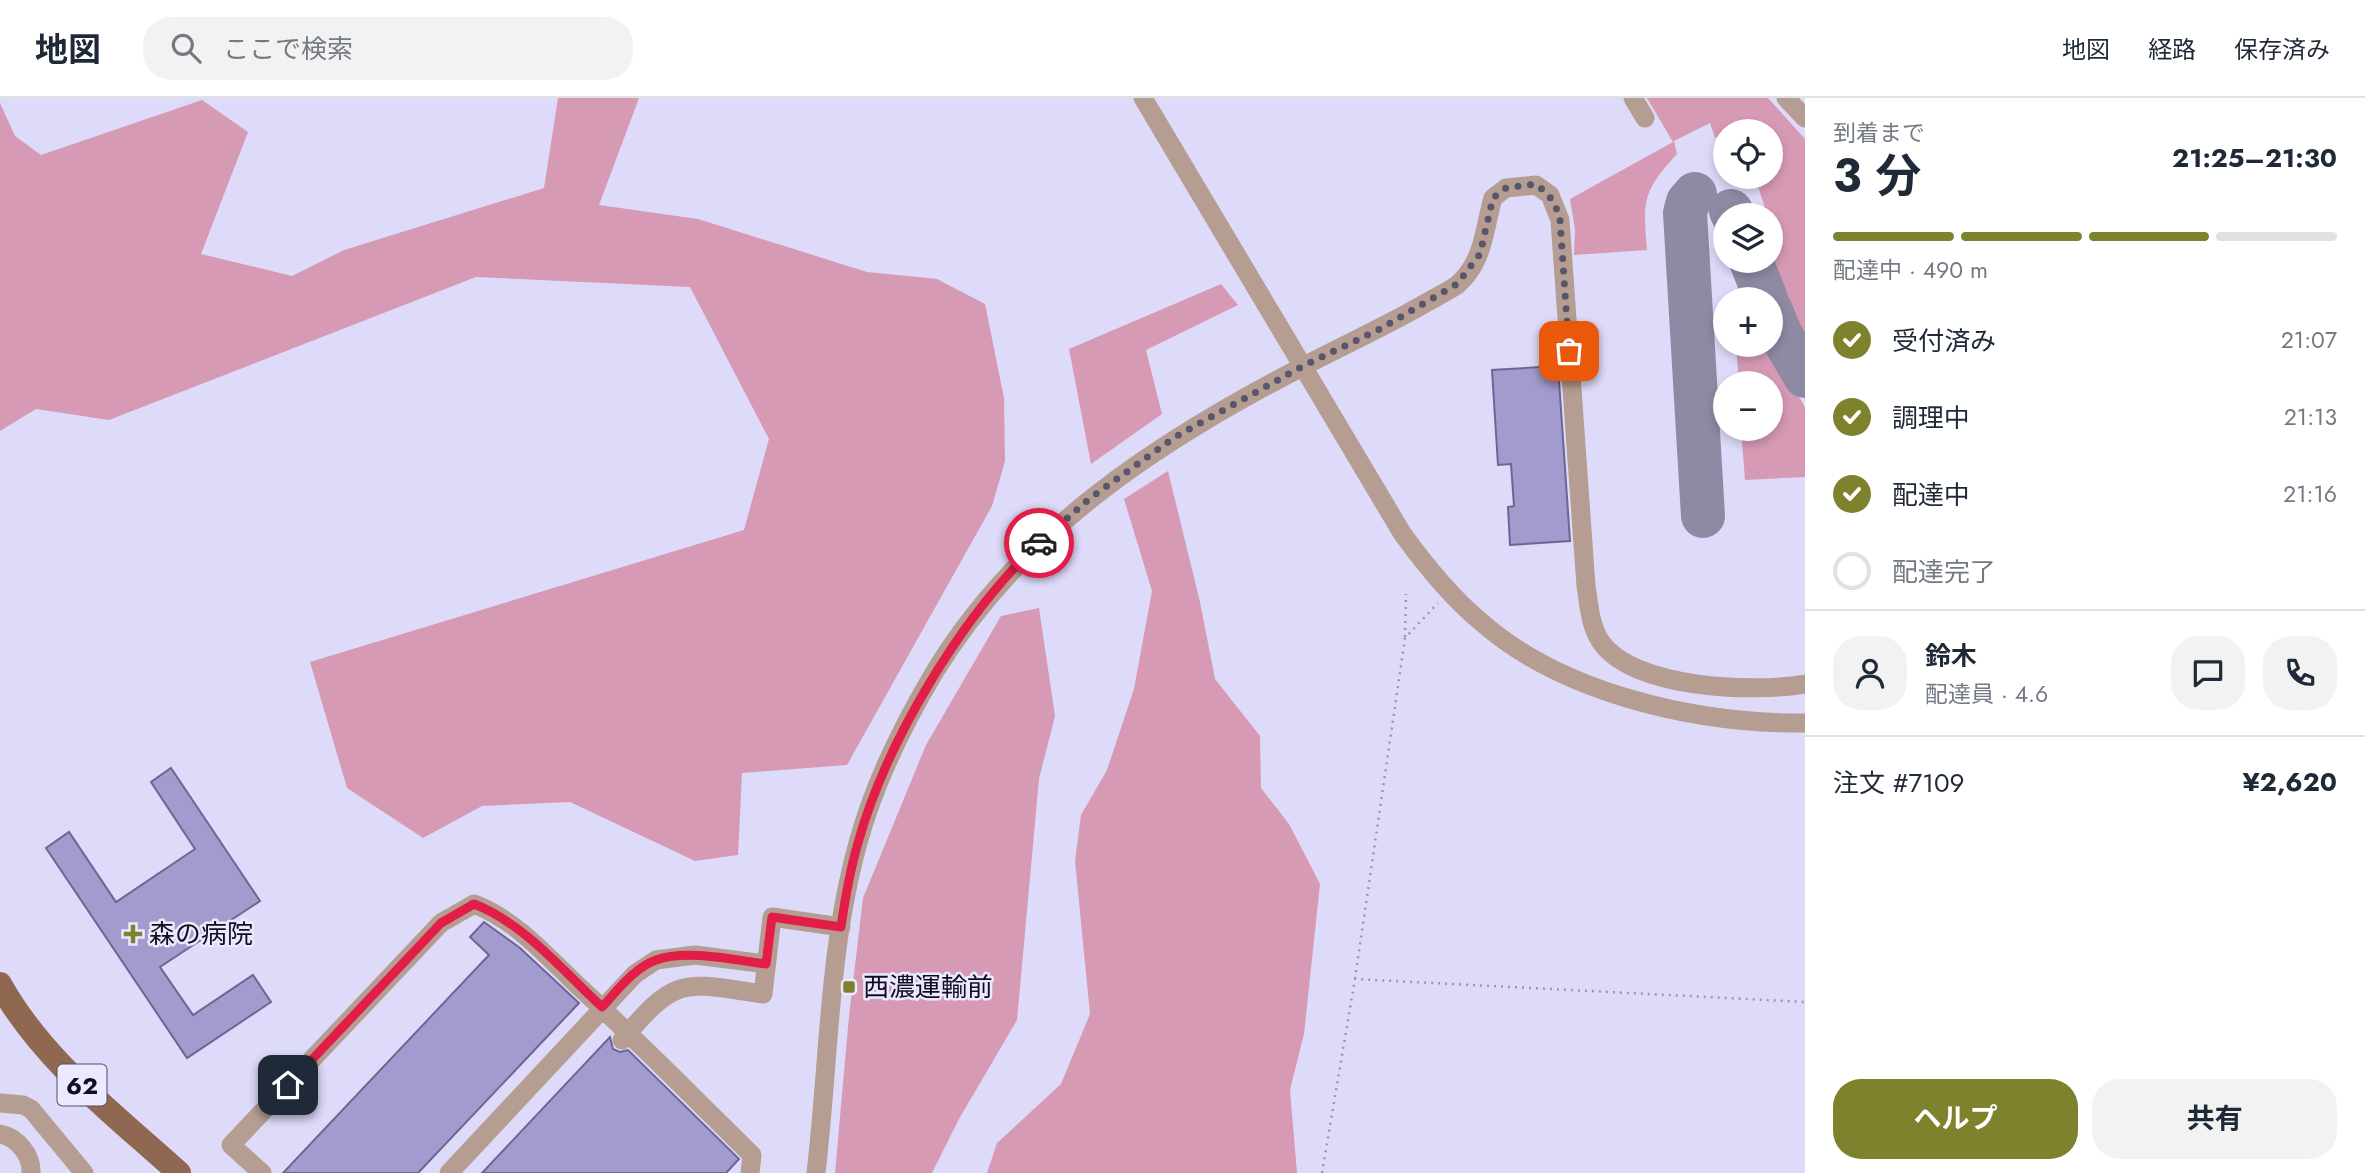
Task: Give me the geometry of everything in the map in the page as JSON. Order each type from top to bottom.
[{"type":"main road","name":"62","points":[[0,984],[15,1012],[64,1069],[178,1173]]},
{"type":"street","points":[[1143,98],[1402,533],[1447,589],[1480,622],[1518,650],[1600,690],[1635,701],[1695,715],[1757,722],[1805,723]]},
{"type":"street","points":[[1633,98],[1645,118]]},
{"type":"street","points":[[1786,98],[1805,118]]},
{"type":"street","points":[[816,1173],[831,1000],[841,927],[858,843],[872,798],[935,672],[994,592],[1063,521],[1122,474],[1175,437],[1303,366],[1380,329],[1457,284],[1480,254],[1493,198],[1506,188],[1535,184],[1542,188],[1550,195],[1560,220],[1586,586],[1591,620],[1602,643],[1617,657],[1643,672],[1666,678],[1742,687],[1788,687],[1805,684]]},
{"type":"street","points":[[262,1173],[231,1145],[441,923],[474,904],[491,910],[529,940],[602,1007],[752,1154],[750,1173]]},
{"type":"street","points":[[622,1040],[652,1004],[679,986],[701,985],[762,994],[772,917],[841,927]]},
{"type":"street","points":[[449,1173],[602,1007],[635,974],[656,960],[695,955],[766,964]]},
{"type":"street","points":[[0,1103],[23,1105],[31,1109],[84,1173]]},
{"type":"street","points":[[0,1134],[17,1142],[26,1153],[32,1164],[30,1173]]},
{"type":"path","points":[[1405,638],[1447,589]]},
{"type":"path","points":[[1322,1173],[1355,979],[1405,638],[1406,594]]},
{"type":"path","points":[[1355,979],[1805,1002]]},
{"type":"shaded area","points":[[558,98],[639,98],[599,205],[698,219],[867,272],[937,279],[985,304],[1004,398],[1005,461],[992,506],[847,765],[742,773],[738,855],[695,861],[570,802],[482,806],[423,838],[347,788],[310,662],[744,530],[769,439],[690,287],[476,277],[109,420],[36,409],[0,431],[0,103],[15,136],[41,155],[202,100],[248,132],[201,254],[292,276],[344,250],[544,188]]},
{"type":"shaded area","points":[[1647,98],[1768,98],[1805,139],[1805,343],[1783,293],[1783,287],[1780,287],[1774,273],[1783,273],[1783,203],[1763,203],[1759,189],[1783,189],[1783,119],[1713,119],[1713,132],[1710,123],[1674,141],[1677,154],[1657,178],[1647,198],[1647,250],[1574,255],[1575,230],[1570,199],[1673,142]]},
{"type":"shaded area","points":[[1221,284],[1238,305],[1146,350],[1162,414],[1091,464],[1069,349]]},
{"type":"shaded area","points":[[1737,357],[1775,357],[1805,407],[1805,477],[1745,480],[1742,441],[1783,441],[1783,371],[1738,371]]},
{"type":"shaded area","points":[[1168,471],[1200,602],[1215,679],[1260,736],[1261,788],[1289,824],[1320,884],[1304,1034],[1290,1090],[1297,1173],[987,1173],[997,1143],[1061,1084],[1090,1014],[1075,861],[1081,815],[1107,770],[1134,689],[1152,591],[1124,499]]},
{"type":"shaded area","points":[[1039,608],[1055,716],[1039,779],[1017,1020],[959,1119],[932,1173],[835,1173],[863,898],[926,745],[1001,616]]},
{"type":"building","points":[[1558,366],[1570,541],[1510,545],[1508,507],[1514,506],[1511,464],[1498,465],[1492,370]]},
{"type":"building","points":[[171,768],[260,901],[160,967],[193,1015],[253,975],[271,1002],[187,1058],[46,848],[69,832],[116,902],[195,849],[151,782]]},
{"type":"building","points":[[484,922],[520,948],[579,1003],[418,1173],[283,1173],[489,955],[470,937]]},
{"type":"building","points":[[610,1037],[613,1049],[620,1052],[628,1050],[739,1159],[726,1173],[482,1173]]},
{"type":"taxiway","points":[[1695,194],[1688,202],[1685,213],[1703,516]]},
{"type":"taxiway","points":[[1756,273],[1761,287]]},
{"type":"taxiway","points":[[1783,338],[1805,376]]},
{"type":"way so far","points":[[1039,543],[1073,511],[1175,437],[1303,366],[1380,329],[1457,284],[1480,254],[1493,198],[1506,188],[1535,184],[1550,195],[1557,207],[1569,351]]},
{"type":"place","name":"森の病院","points":[[133,934]]},
{"type":"place","name":"西濃運輸前","points":[[849,987]]},
{"type":"route","points":[[288,1085],[441,923],[474,904],[491,910],[529,940],[602,1007],[635,974],[656,960],[695,955],[766,964],[772,917],[841,927],[858,843],[872,798],[910,719],[935,672],[960,637],[994,592],[1039,543]]}]
